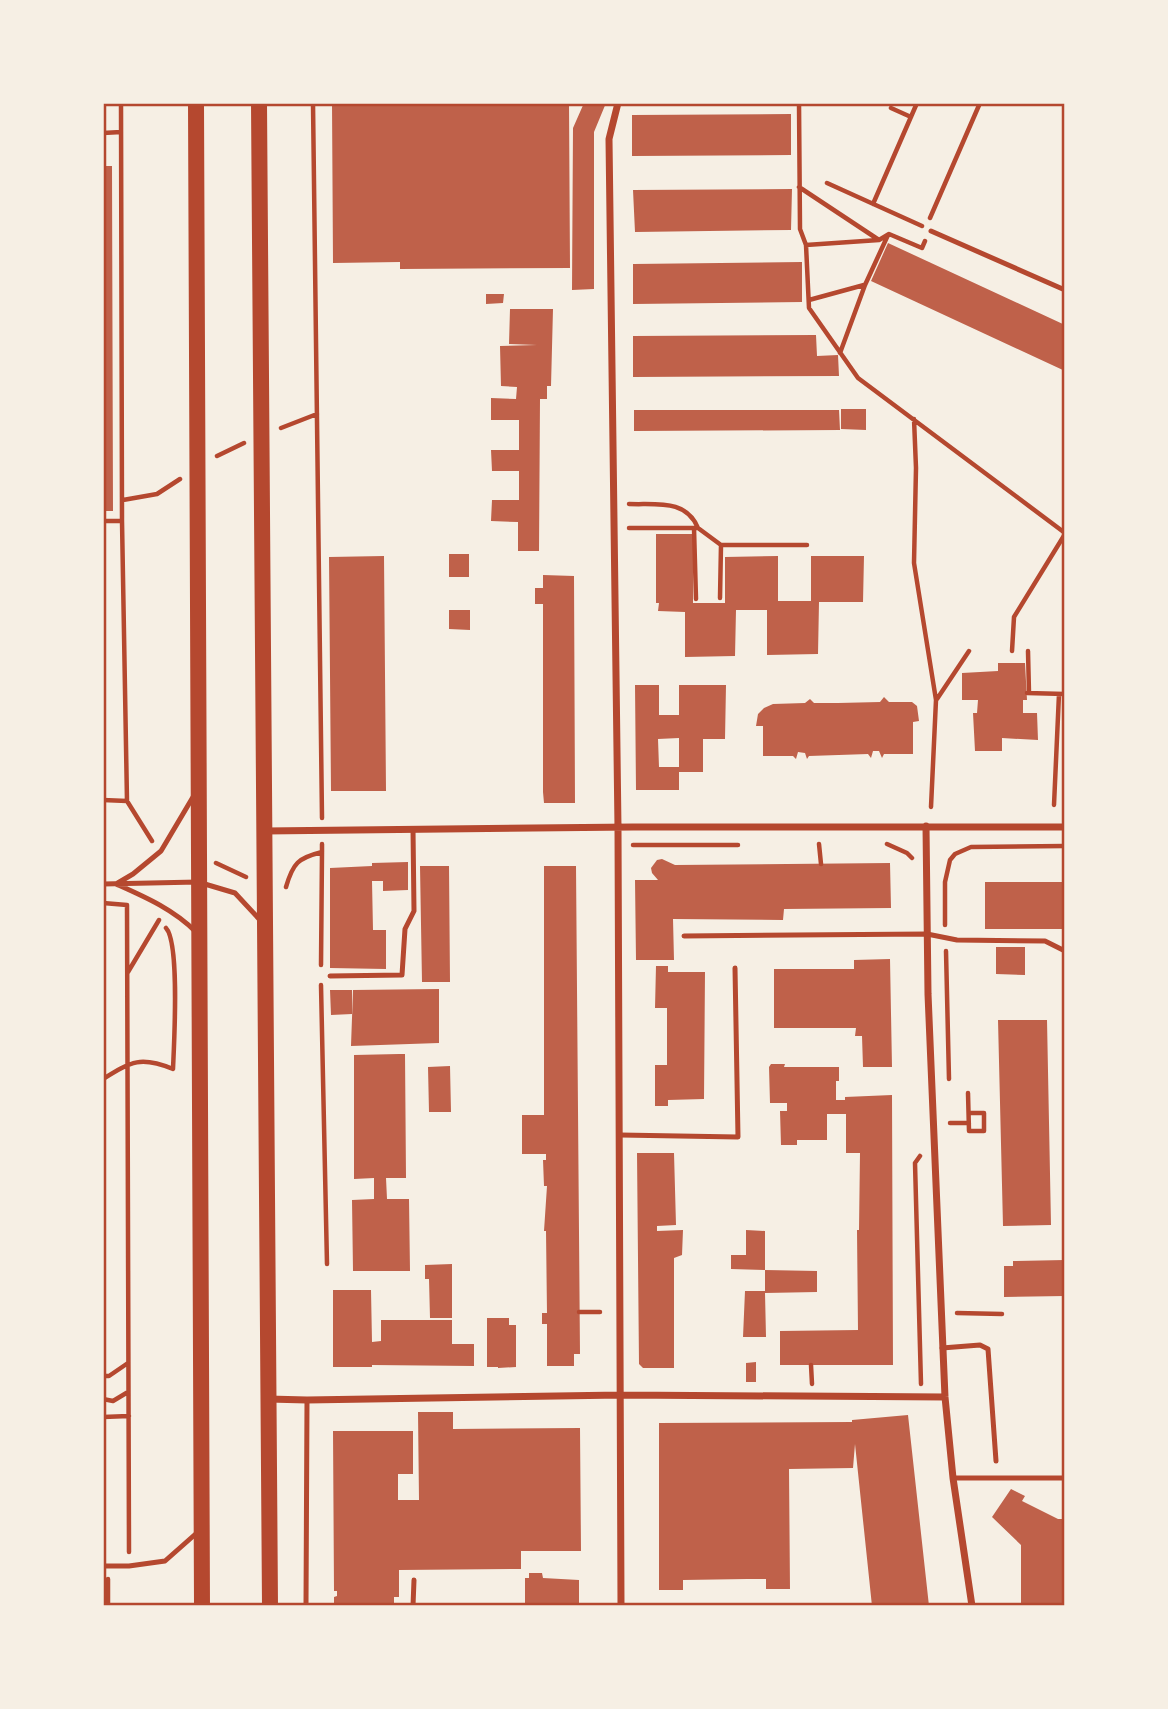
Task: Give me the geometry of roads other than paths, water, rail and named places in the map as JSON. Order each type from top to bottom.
[{"type":"main road","points":[[196,103],[200,559],[198,881],[202,1606]]},
{"type":"main road","points":[[259,103],[270,1606]]},
{"type":"street","points":[[618,103],[609,139],[618,828],[621,1606]]},
{"type":"street","points":[[926,826],[928,994],[942,1348],[953,1478],[972,1606]]},
{"type":"street","points":[[265,831],[1065,827]]},
{"type":"street","points":[[267,1399],[621,1395],[945,1397]]},
{"type":"lane","points":[[928,230],[1065,290]]},
{"type":"lane","points":[[116,884],[161,851],[198,788]]},
{"type":"lane","points":[[330,976],[402,975],[405,929],[414,912],[413,830]]},
{"type":"lane","points":[[103,884],[198,881],[235,893],[265,926]]},
{"type":"lane","points":[[116,884],[165,907],[199,935]]},
{"type":"lane","points":[[684,936],[927,934],[957,940],[1045,941],[1065,951]]},
{"type":"lane","points":[[620,1135],[738,1137],[734,968]]},
{"type":"lane","points":[[942,1348],[980,1345],[988,1349],[996,1461]]},
{"type":"lane","points":[[306,1606],[307,1400]]},
{"type":"lane","points":[[953,1478],[1065,1478]]},
{"type":"lane","points":[[103,1566],[165,1561],[201,1529]]},
{"type":"lane","points":[[413,1606],[414,1580]]}]
